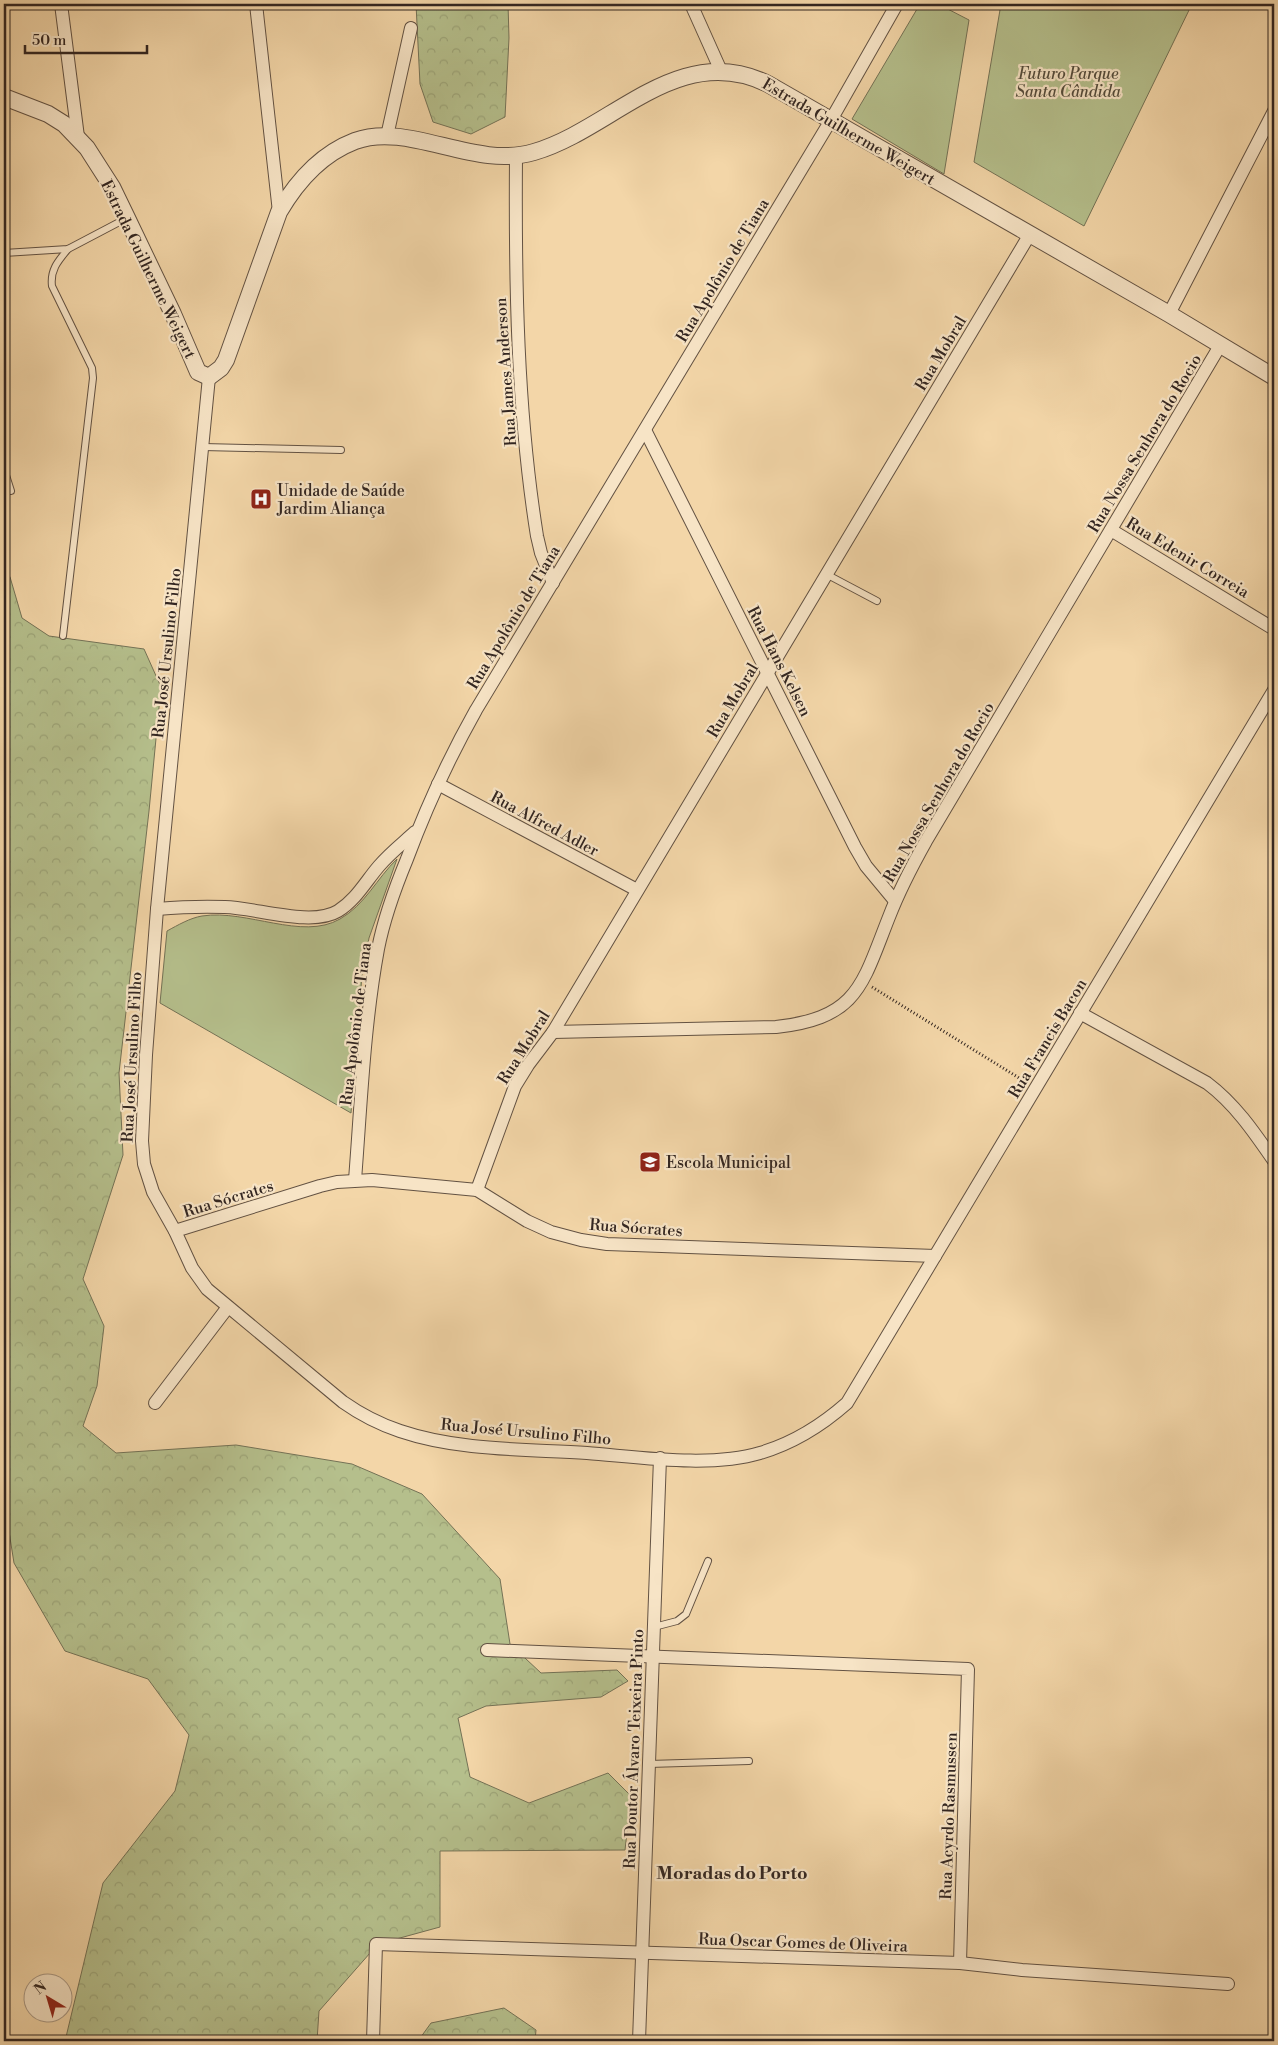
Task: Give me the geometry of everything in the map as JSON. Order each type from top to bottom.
[{"type":"street","points":[[61,4],[78,137]]},
{"type":"street","points":[[256,4],[279,212]]},
{"type":"street","points":[[691,4],[721,71]]},
{"type":"street","name":"Rua Apolônio de Tiana","points":[[355,1180],[368,1018],[378,948],[388,910],[418,830],[438,784],[476,710],[831,120],[898,4]]},
{"type":"street","points":[[387,136],[411,28]]},
{"type":"street","name":"Estrada Guilherme Weigert","points":[[4,97],[48,114],[64,124],[78,137],[97,162],[127,218],[173,314],[198,372],[209,378],[221,368],[226,360],[279,212],[290,192],[322,160],[340,148],[370,137],[387,136],[475,154],[516,156],[533,153],[562,141],[654,89],[699,74],[721,71],[739,73],[756,78],[1170,314],[1274,377]]},
{"type":"street","points":[[1170,314],[1274,111]]},
{"type":"street","name":"Rua James Anderson","points":[[516,156],[516,285],[524,423],[537,536],[553,583]]},
{"type":"street","name":"Rua Mobral","points":[[477,1190],[515,1086],[553,1032],[1030,234]]},
{"type":"street","name":"Rua Nossa Senhora do Rocio","points":[[553,1032],[776,1027],[814,1020],[834,1012],[847,1002],[863,982],[895,901],[926,842],[1221,344]]},
{"type":"street","name":"Rua José Ursulino Filho","points":[[209,378],[156,909],[142,1141],[147,1178],[199,1279],[228,1307],[342,1402],[360,1414],[400,1431],[428,1438],[485,1446],[715,1460],[758,1454],[805,1435],[847,1403]]},
{"type":"street","name":"Rua Hans Kelsen","points":[[645,430],[855,847],[866,866],[895,901]]},
{"type":"street","name":"Rua Edenir Correia","points":[[1111,530],[1274,629]]},
{"type":"street","name":"Rua Francis Bacon","points":[[847,1403],[1274,690]]},
{"type":"street","name":"Rua Alfred Adler","points":[[438,784],[637,890]]},
{"type":"street","points":[[156,909],[203,906],[254,909],[301,918],[327,916],[338,911],[348,903],[391,853],[418,830]]},
{"type":"street","points":[[1080,1014],[1186,1071],[1223,1095],[1253,1131],[1274,1161]]},
{"type":"street","name":"Rua Sócrates","points":[[175,1231],[320,1186],[355,1180],[372,1180],[477,1190],[527,1221],[551,1232],[598,1242],[935,1256]]},
{"type":"street","points":[[155,1403],[228,1307]]},
{"type":"street","name":"Rua Doutor Álvaro Teixeira Pinto","points":[[639,2041],[660,1458]]},
{"type":"street","points":[[487,1650],[653,1656]]},
{"type":"street","name":"Rua Acyrdo Rasmussen","points":[[653,1656],[968,1669],[960,1963]]},
{"type":"street","name":"Rua Oscar Gomes de Oliveira","points":[[373,2041],[376,1944],[960,1963],[1022,1970],[1228,1984]]},
{"type":"lane","points":[[63,636],[93,378],[92,368],[52,286],[51,276],[55,265],[68,249],[127,218]]},
{"type":"lane","points":[[4,252],[68,249]]},
{"type":"lane","points":[[203,447],[341,450]]},
{"type":"lane","points":[[4,469],[10,491]]},
{"type":"lane","points":[[826,574],[877,601]]},
{"type":"lane","points":[[654,1626],[677,1621],[686,1614],[708,1561]]},
{"type":"lane","points":[[649,1764],[748,1761]]},
{"type":"path","points":[[863,982],[1036,1088]]},
{"type":"green space","points":[[416,4],[508,4],[509,38],[505,117],[471,134],[433,122],[420,84]]},
{"type":"green space","points":[[920,4],[938,4],[969,20],[944,174],[852,119]]},
{"type":"green space","name":"Futuro Parque Santa Cândida","points":[[990,4],[1192,4],[1084,226],[974,162],[1000,10]]},
{"type":"green space","points":[[4,568],[10,577],[22,618],[49,636],[144,649],[161,687],[119,1073],[123,1155],[83,1279],[104,1326],[97,1386],[83,1426],[116,1453],[236,1445],[352,1464],[422,1494],[500,1579],[510,1644],[541,1673],[617,1670],[628,1681],[601,1697],[486,1706],[458,1718],[470,1777],[529,1803],[608,1773],[631,1796],[625,1850],[440,1851],[440,1927],[378,1944],[319,2011],[317,2041],[66,2041],[70,2022],[72,2022],[72,2012],[103,1883],[175,1791],[189,1735],[148,1679],[65,1651],[14,1563],[4,1500]]},
{"type":"green space","points":[[397,859],[369,938],[362,975],[351,1113],[160,1003],[167,931],[198,917],[219,915],[292,926],[309,927],[325,925],[340,919],[357,906]]},
{"type":"green space","points":[[504,2008],[536,2030],[535,2041],[418,2041],[431,2023]]},
{"type":"place","name":"Unidade de Saúde Jardim Aliança","points":[[261,499]]},
{"type":"place","name":"Escola Municipal","points":[[650,1162]]},
{"type":"district","name":"Moradas do Porto","points":[[732,1873]]}]
